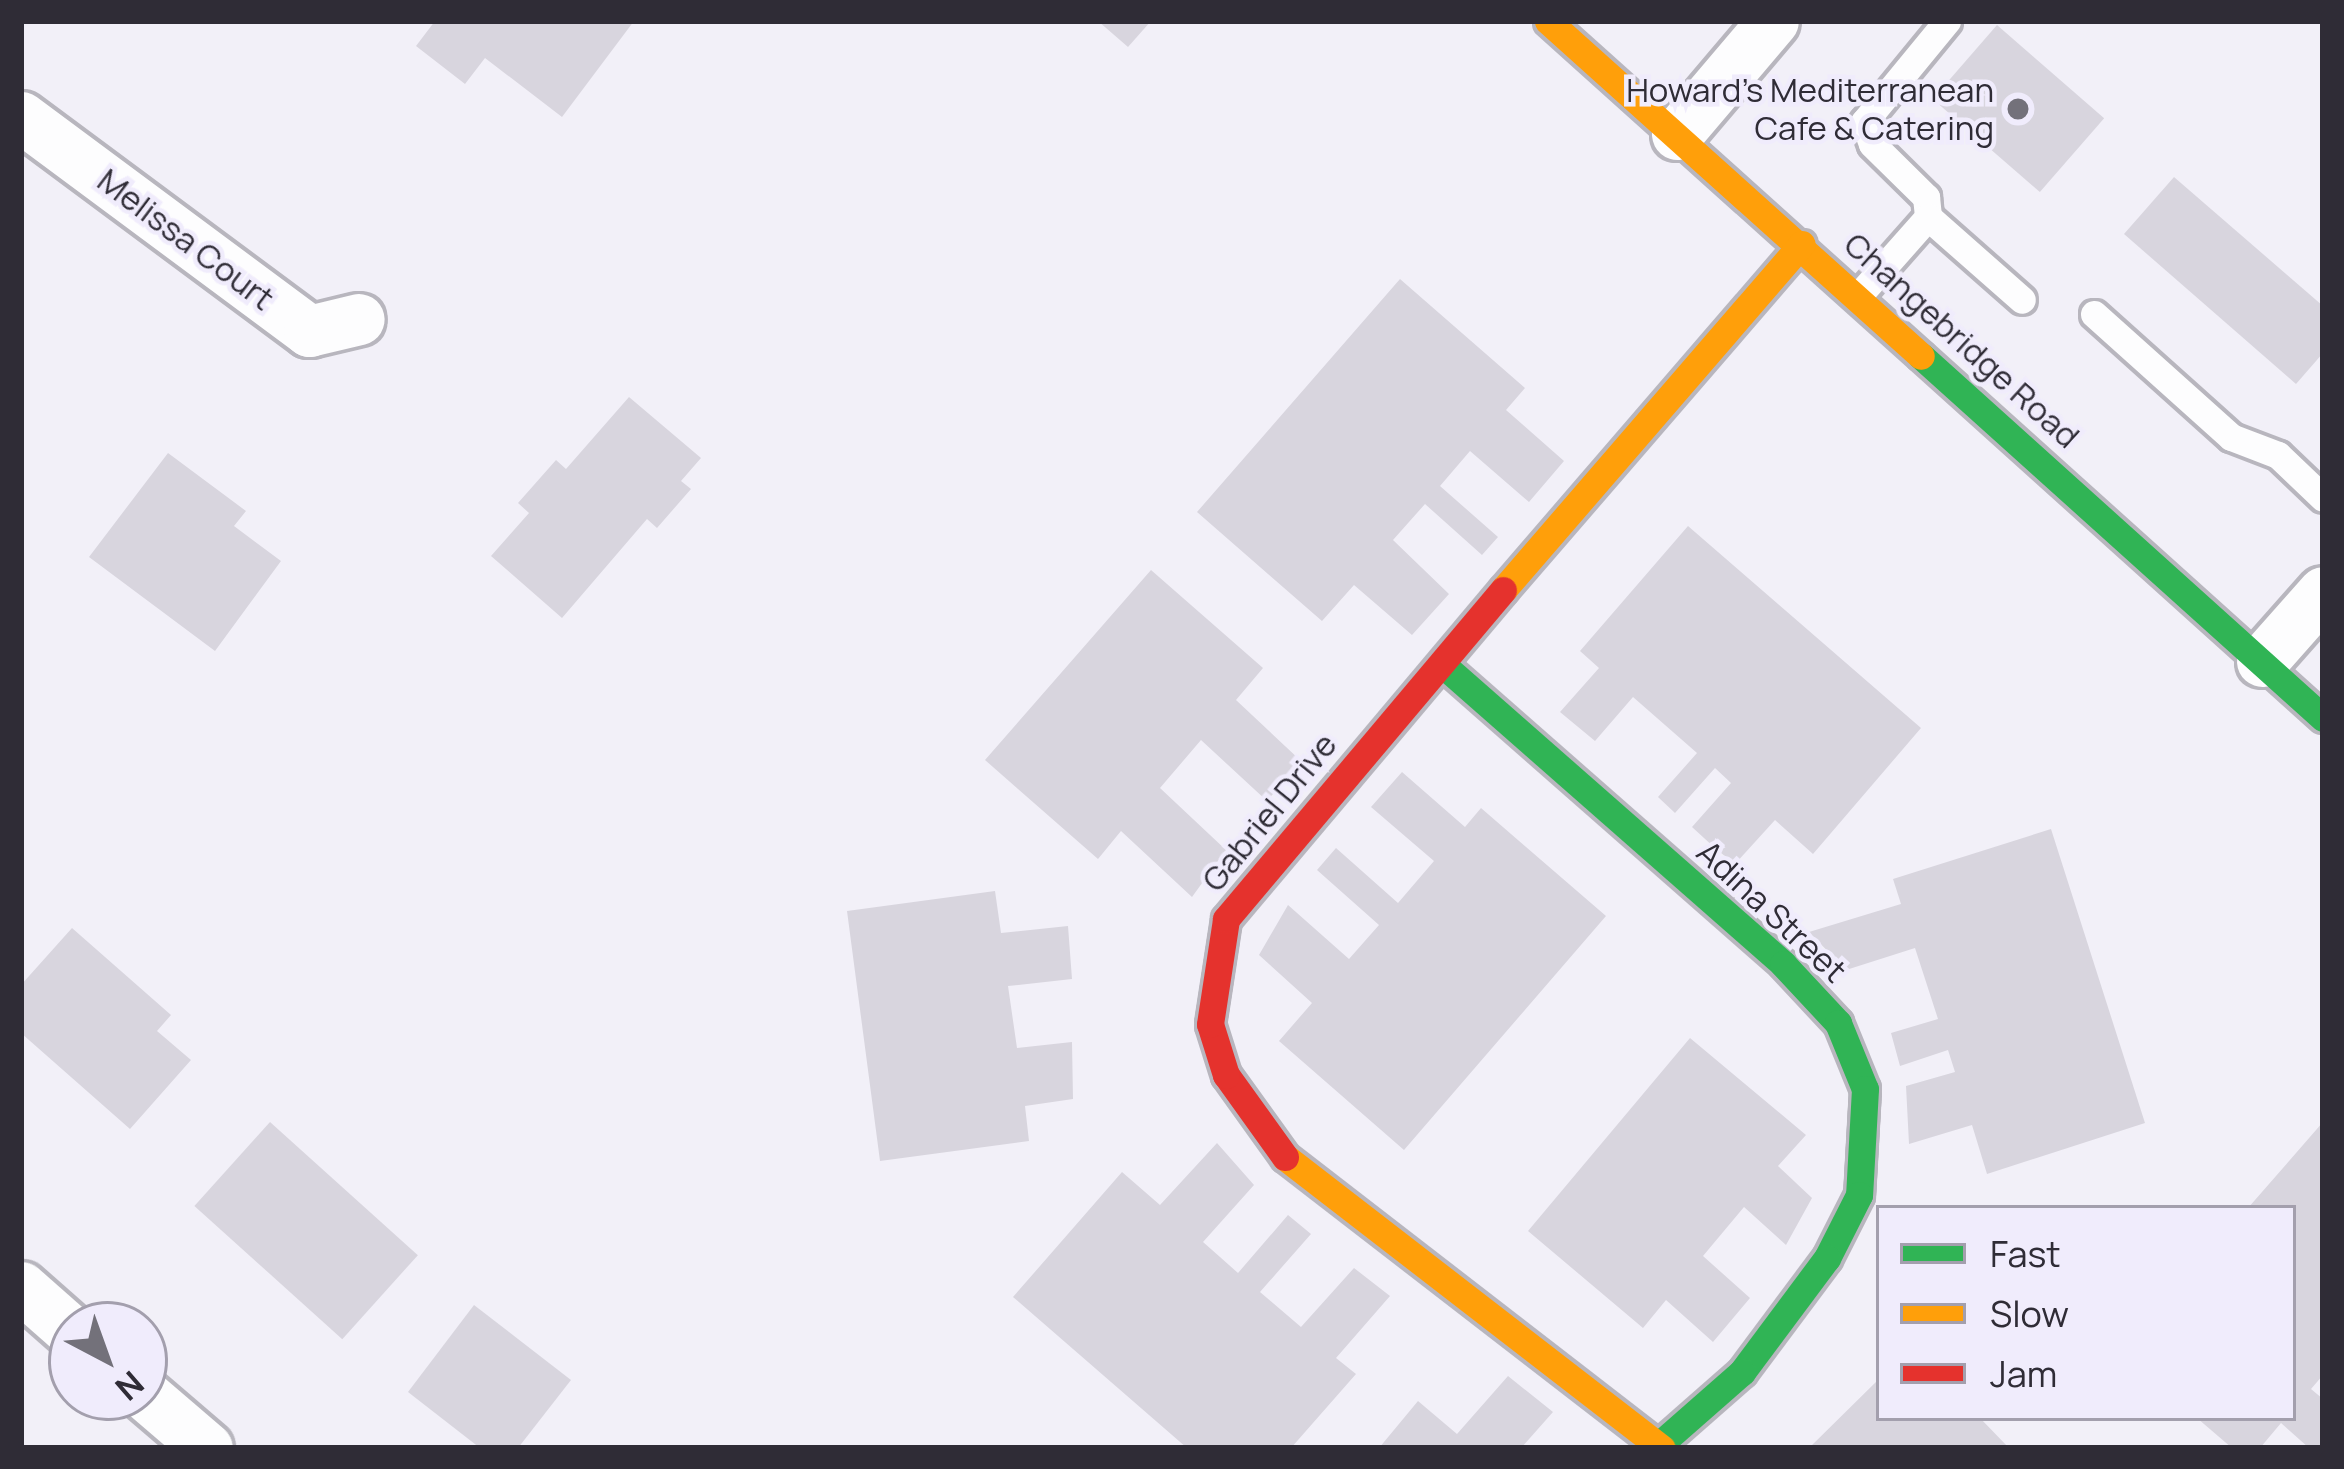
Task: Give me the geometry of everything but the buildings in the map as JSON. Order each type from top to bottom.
[{"type":"street","name":"Changebridge Road","points":[[1548,21],[1802,244],[2323,718]]},
{"type":"street","points":[[1677,134],[1773,21]]},
{"type":"street","name":"Melissa Court","points":[[21,117],[309,331],[359,320]]},
{"type":"street","name":"Gabriel Drive","points":[[1661,1446],[1275,1149],[1226,1075],[1210,1024],[1226,919],[1802,244]]},
{"type":"street","points":[[2262,661],[2323,592]]},
{"type":"street","name":"Adina Street","points":[[1442,664],[1783,964],[1838,1023],[1865,1089],[1859,1195],[1828,1258],[1742,1372],[1661,1446]]},
{"type":"street","points":[[21,1287],[48,1311]]},
{"type":"street","points":[[168,1415],[207,1448]]},
{"type":"lane","points":[[1947,21],[1864,122],[1872,144],[1926,197],[1928,217],[2022,300]]},
{"type":"lane","points":[[1858,295],[1928,217]]},
{"type":"lane","points":[[2094,314],[2231,437],[2278,455],[2323,498]]},
{"type":"traffic: fast","points":[[1921,356],[2323,718]]},
{"type":"traffic: fast","points":[[1442,664],[1783,964],[1838,1023],[1865,1089],[1859,1195],[1827,1258],[1742,1372],[1659,1445]]},
{"type":"traffic: slow","points":[[1548,21],[1921,356]]},
{"type":"traffic: slow","points":[[1503,590],[1802,244]]},
{"type":"traffic: slow","points":[[1285,1157],[1662,1448]]},
{"type":"traffic: jam","points":[[1285,1157],[1226,1075],[1210,1024],[1226,919],[1503,590]]},
{"type":"place","name":"Howard's Mediterranean Cafe & Catering","points":[[2018,109]]}]
